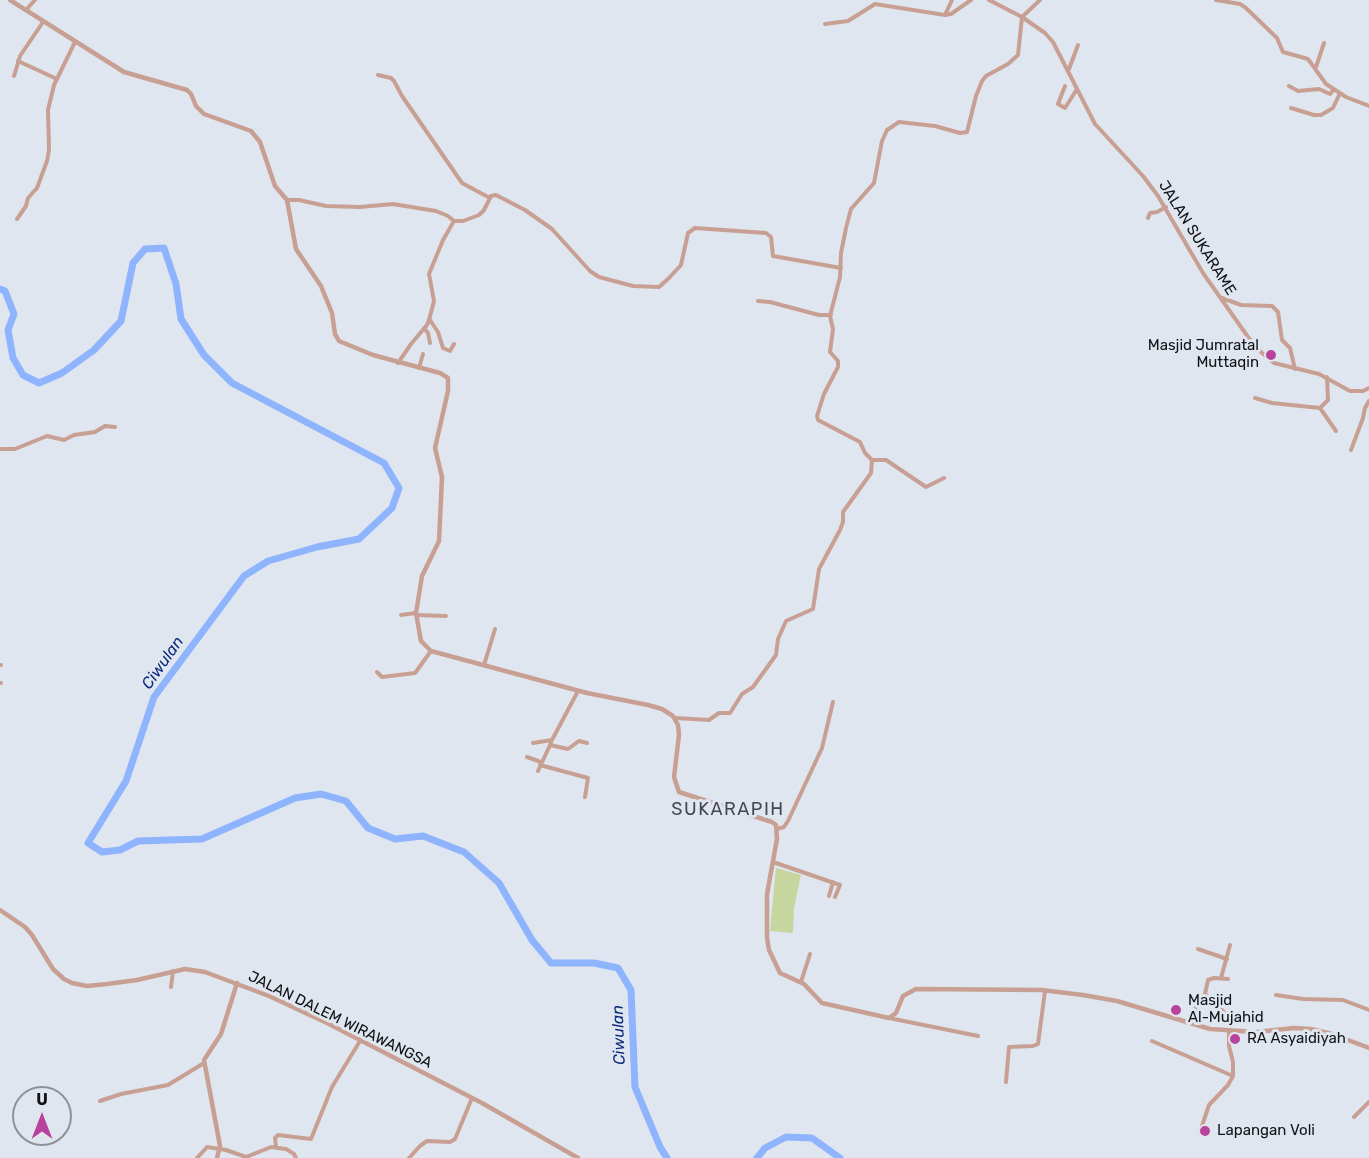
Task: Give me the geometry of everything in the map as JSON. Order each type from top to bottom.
[{"type":"street","points":[[10,0],[124,72],[187,90],[196,106],[204,114],[251,131],[260,142],[274,186],[287,200],[296,249],[321,286],[333,317],[337,338],[353,348],[448,378],[449,383],[435,448],[442,477],[439,541],[422,576],[416,614],[420,639],[431,651],[578,690],[648,705],[662,709],[675,718],[709,720],[716,714],[730,713],[742,694],[753,687],[776,655],[778,639],[786,621],[813,609],[819,569],[840,530],[843,512],[871,473],[872,460],[855,438],[818,420],[817,416],[824,394],[838,367],[837,359],[830,352],[833,329],[830,317],[841,268],[841,253],[849,215],[851,209],[874,183],[882,141],[887,130],[899,122],[935,126],[960,134],[967,132],[982,81],[1018,55],[1022,17],[1040,0]]},
{"type":"street","points":[[26,10],[35,0]]},
{"type":"street","points":[[945,15],[952,0]]},
{"type":"street","points":[[825,24],[848,21],[875,4],[945,15],[951,14],[971,0]]},
{"type":"street","name":"JALAN SUKARAME","points":[[989,0],[1022,17],[1049,37],[1069,70],[1095,124],[1143,176],[1166,207],[1198,265],[1261,352],[1274,363],[1327,377],[1350,391],[1368,391]]},
{"type":"street","points":[[1216,0],[1240,4],[1246,8],[1277,38],[1283,52],[1308,59],[1326,84],[1369,106]]},
{"type":"street","points":[[14,76],[25,46],[43,22]]},
{"type":"street","points":[[17,219],[26,206],[28,198],[37,188],[47,160],[48,110],[57,79],[75,42]]},
{"type":"street","points":[[1316,68],[1324,42]]},
{"type":"street","points":[[1069,70],[1078,45]]},
{"type":"street","points":[[18,61],[57,79]]},
{"type":"street","points":[[378,75],[393,80],[462,183],[491,196],[508,200],[552,229],[590,271],[599,277],[633,286],[659,287],[681,265],[688,233],[695,228],[766,233],[771,237],[774,256],[841,268]]},
{"type":"street","points":[[1065,86],[1058,104],[1065,108],[1077,88]]},
{"type":"street","points":[[1289,86],[1298,91],[1319,89],[1330,94],[1334,89]]},
{"type":"street","points":[[1291,108],[1321,115],[1333,108],[1340,93]]},
{"type":"street","points":[[287,200],[299,200],[326,206],[360,207],[393,204],[443,213],[454,221],[463,221],[479,215],[491,196]]},
{"type":"street","points":[[1149,218],[1150,213],[1166,207]]},
{"type":"street","points":[[398,363],[429,320],[434,302],[429,274],[442,240],[454,221]]},
{"type":"street","points":[[1219,296],[1224,300],[1241,304],[1272,306],[1278,312],[1282,340],[1290,348],[1295,369]]},
{"type":"street","points":[[758,301],[781,304],[830,317]]},
{"type":"street","points":[[429,320],[438,331],[442,348],[450,351],[454,344]]},
{"type":"street","points":[[424,328],[428,333],[430,343]]},
{"type":"street","points":[[418,368],[423,354]]},
{"type":"street","points":[[1320,408],[1328,400],[1327,377]]},
{"type":"street","points":[[1255,399],[1320,408]]},
{"type":"street","points":[[1351,450],[1369,401]]},
{"type":"street","points":[[1320,408],[1335,431]]},
{"type":"street","points":[[0,448],[15,448],[47,436],[64,440],[74,435],[94,432],[105,426],[115,427]]},
{"type":"street","points":[[872,460],[886,460],[926,487],[944,478]]},
{"type":"street","points":[[401,615],[446,616]]},
{"type":"street","points":[[484,665],[495,629]]},
{"type":"street","points":[[377,672],[382,677],[415,673],[431,651]]},
{"type":"street","points":[[538,771],[578,690]]},
{"type":"street","points":[[777,829],[784,827],[788,821],[822,748],[833,702]]},
{"type":"street","points":[[675,718],[679,735],[674,777],[679,792],[772,822],[777,829],[767,894],[767,944],[777,969],[785,976],[807,986],[822,1003],[978,1036]]},
{"type":"street","points":[[533,743],[551,742],[568,749],[576,741],[587,743]]},
{"type":"street","points":[[527,756],[541,764],[588,778],[585,797]]},
{"type":"street","points":[[772,862],[840,885],[835,897]]},
{"type":"street","points":[[829,896],[833,882]]},
{"type":"street","name":"JALAN DALEM WIRAWANGSA","points":[[0,910],[32,935],[53,969],[72,983],[87,986],[107,984],[193,969],[237,983],[279,1001],[472,1098],[578,1158]]},
{"type":"street","points":[[1221,978],[1230,945]]},
{"type":"street","points":[[1198,949],[1227,959]]},
{"type":"street","points":[[801,982],[810,954]]},
{"type":"street","points":[[171,987],[173,971]]},
{"type":"street","points":[[1186,1021],[1205,994],[1208,980],[1228,979]]},
{"type":"street","points":[[217,1158],[220,1148],[204,1063],[207,1053],[221,1034],[237,983]]},
{"type":"street","points":[[889,1018],[896,1013],[903,996],[916,989],[1045,991],[1103,998],[1210,1029],[1229,1031],[1311,1029],[1369,1048]]},
{"type":"street","points":[[1006,1082],[1009,1047],[1036,1046],[1040,1040],[1045,991]]},
{"type":"street","points":[[1205,994],[1228,1016]]},
{"type":"street","points":[[1276,995],[1303,999],[1343,1000],[1369,1010]]},
{"type":"street","points":[[1200,1132],[1209,1105],[1233,1076],[1229,1031]]},
{"type":"street","points":[[276,1147],[275,1138],[277,1136],[311,1139],[332,1087],[360,1041]]},
{"type":"street","points":[[1152,1041],[1233,1076]]},
{"type":"street","points":[[100,1101],[121,1094],[168,1085],[204,1063]]},
{"type":"street","points":[[409,1158],[428,1141],[450,1142],[455,1139],[472,1098]]},
{"type":"street","points":[[1354,1117],[1369,1102]]},
{"type":"street","points":[[197,1158],[207,1147],[220,1148],[246,1157],[265,1148],[276,1147],[289,1150],[296,1158]]},
{"type":"green space","points":[[776,868],[801,875],[794,908],[793,933],[770,931]]},
{"type":"waterway","name":"Ciwulan","points":[[0,289],[5,291],[14,314],[8,330],[13,358],[23,375],[39,383],[62,373],[94,350],[121,321],[133,263],[145,249],[164,248],[176,284],[181,319],[204,355],[232,383],[384,463],[399,488],[392,508],[359,539],[317,547],[268,561],[244,576],[154,697],[126,781],[88,843],[102,852],[120,850],[138,841],[202,839],[295,798],[321,794],[346,801],[368,828],[395,839],[423,836],[464,852],[499,883],[532,940],[551,963],[594,963],[618,968],[631,990],[635,1087],[660,1147],[667,1158]]},
{"type":"waterway","name":"Ciwulan","points":[[757,1158],[765,1148],[786,1137],[812,1138],[840,1158]]},
{"type":"place","name":"Masjid Jumratal Muttaqin","points":[[1271,355]]},
{"type":"place","name":"Masjid Al-Mujahid","points":[[1176,1010]]},
{"type":"place","name":"RA Asyaidiyah","points":[[1235,1039]]},
{"type":"place","name":"Lapangan Voli","points":[[1205,1131]]},
{"type":"district","name":"SUKARAPIH","points":[[728,810]]}]
